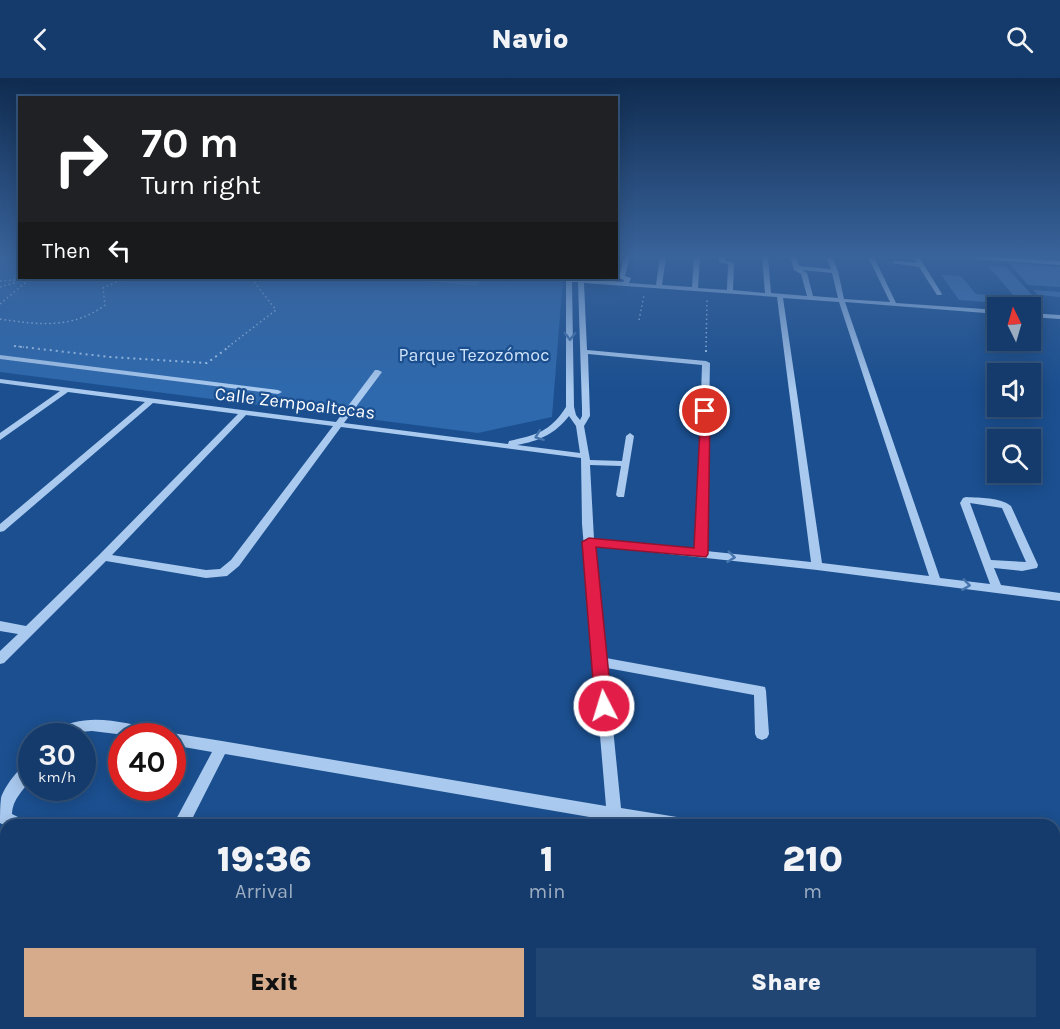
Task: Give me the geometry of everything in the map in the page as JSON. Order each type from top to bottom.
[{"type":"street","points":[[186,741],[614,819],[587,524],[585,459],[580,426],[572,415],[570,407],[569,301]]},
{"type":"street","points":[[580,426],[586,416],[582,301]]},
{"type":"street","points":[[775,301],[817,566]]},
{"type":"street","points":[[841,301],[936,581]]},
{"type":"street","points":[[859,301],[987,311]]},
{"type":"street","points":[[1041,316],[1060,317]]},
{"type":"street","points":[[585,352],[706,363],[701,554]]},
{"type":"street","points":[[0,357],[278,392]]},
{"type":"street","points":[[104,557],[206,574],[223,573],[235,563],[378,372]]},
{"type":"street","name":"Calle Zempoaltecas","points":[[0,381],[626,464]]},
{"type":"street","points":[[0,437],[66,390]]},
{"type":"street","points":[[0,529],[151,401]]},
{"type":"street","points":[[496,445],[544,435],[558,426],[570,407]]},
{"type":"street","points":[[0,659],[104,557],[243,413]]},
{"type":"street","points":[[621,495],[630,436]]},
{"type":"street","points":[[987,563],[1022,567],[1032,565],[1019,530],[1006,506],[966,500],[965,503],[987,563],[997,589]]},
{"type":"street","points":[[589,542],[817,566],[1060,597]]},
{"type":"street","points":[[0,626],[28,632]]},
{"type":"street","points":[[600,662],[760,691],[762,734]]},
{"type":"street","points":[[184,819],[222,747]]},
{"type":"street","points":[[7,819],[3,807],[18,784]]},
{"type":"path","points":[[0,319],[40,325],[81,319],[93,314],[105,305],[105,301]]},
{"type":"path","points":[[7,345],[110,357],[207,363],[276,310],[269,301]]},
{"type":"path","points":[[639,320],[643,301]]},
{"type":"path","points":[[706,363],[708,301]]},
{"type":"green space","name":"Parque Tezozómoc","points":[[0,301],[561,301],[552,417],[478,433],[0,372]]},
{"type":"route","points":[[604,706],[589,542],[701,554],[705,411]]}]
